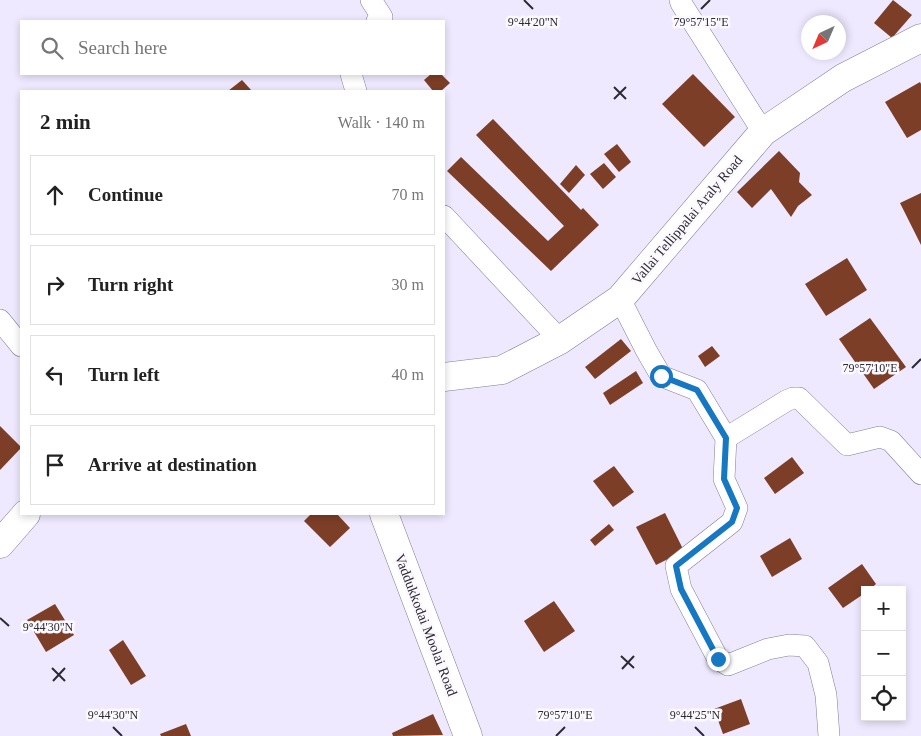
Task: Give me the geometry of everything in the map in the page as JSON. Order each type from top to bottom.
[{"type":"main road","name":"Vallai Tellippalai Araly Road","points":[[445,377],[502,370],[560,340],[620,299],[763,132],[843,78],[921,38]]},
{"type":"main road","points":[[0,544],[25,515]]},
{"type":"main road","name":"Vaddukkodai Moolai Road","points":[[384,515],[468,736]]},
{"type":"street","points":[[371,0],[382,17],[378,20]]},
{"type":"street","points":[[680,0],[763,132]]},
{"type":"street","points":[[351,75],[356,90]]},
{"type":"street","points":[[445,217],[560,340]]},
{"type":"street","points":[[620,299],[661,376],[697,390],[726,438],[724,479],[737,508],[732,522],[676,566],[681,589],[718,659],[728,665],[768,649],[789,645],[805,646],[818,663],[826,696],[829,736]]},
{"type":"street","points":[[0,320],[20,345]]},
{"type":"street","points":[[726,438],[786,401],[799,398],[847,445],[880,437],[891,441],[921,474]]},
{"type":"building","points":[[893,0],[912,15],[892,38],[874,23]]},
{"type":"building","points":[[693,74],[735,117],[704,147],[662,104]]},
{"type":"building","points":[[430,75],[442,75],[450,83],[442,90],[432,90],[424,80]]},
{"type":"building","points":[[242,80],[251,90],[229,90]]},
{"type":"building","points":[[920,82],[921,130],[907,138],[885,102]]},
{"type":"building","points":[[493,119],[581,210],[583,208],[599,225],[551,271],[447,171],[461,157],[548,241],[564,226],[476,135]]},
{"type":"building","points":[[617,144],[631,162],[619,172],[604,154]]},
{"type":"building","points":[[779,151],[800,173],[799,182],[812,195],[798,206],[791,217],[771,189],[752,208],[737,192]]},
{"type":"building","points":[[604,163],[616,177],[603,189],[590,174]]},
{"type":"building","points":[[576,165],[585,175],[569,193],[560,184]]},
{"type":"building","points":[[921,193],[921,245],[900,203]]},
{"type":"building","points":[[847,258],[867,290],[826,316],[805,284]]},
{"type":"building","points":[[870,318],[906,367],[874,389],[839,339]]},
{"type":"building","points":[[621,339],[631,351],[595,379],[585,367]]},
{"type":"building","points":[[712,346],[720,356],[705,367],[698,356]]},
{"type":"building","points":[[636,371],[643,383],[610,405],[603,393]]},
{"type":"building","points":[[0,426],[20,446],[20,449],[0,470]]},
{"type":"building","points":[[792,457],[804,473],[775,494],[764,478]]},
{"type":"building","points":[[614,466],[634,492],[613,507],[593,481]]},
{"type":"building","points":[[665,513],[684,551],[656,565],[636,527]]},
{"type":"building","points":[[310,515],[338,515],[350,528],[330,547],[304,521]]},
{"type":"building","points":[[609,524],[614,530],[595,546],[590,540]]},
{"type":"building","points":[[790,538],[802,559],[772,577],[760,556]]},
{"type":"building","points":[[862,564],[876,584],[874,586],[861,586],[861,596],[843,608],[828,588]]},
{"type":"building","points":[[554,601],[575,631],[544,652],[524,621]]},
{"type":"building","points":[[55,604],[74,635],[46,652],[27,620]]},
{"type":"building","points":[[123,640],[146,676],[131,685],[109,650]]},
{"type":"building","points":[[741,699],[750,724],[723,734],[714,709]]},
{"type":"building","points":[[433,714],[443,735],[393,736],[392,733]]},
{"type":"building","points":[[186,724],[191,736],[161,736],[160,734]]},
{"type":"route","points":[[661,376],[697,390],[726,438],[724,479],[737,508],[732,522],[676,566],[681,589],[718,659]]}]
